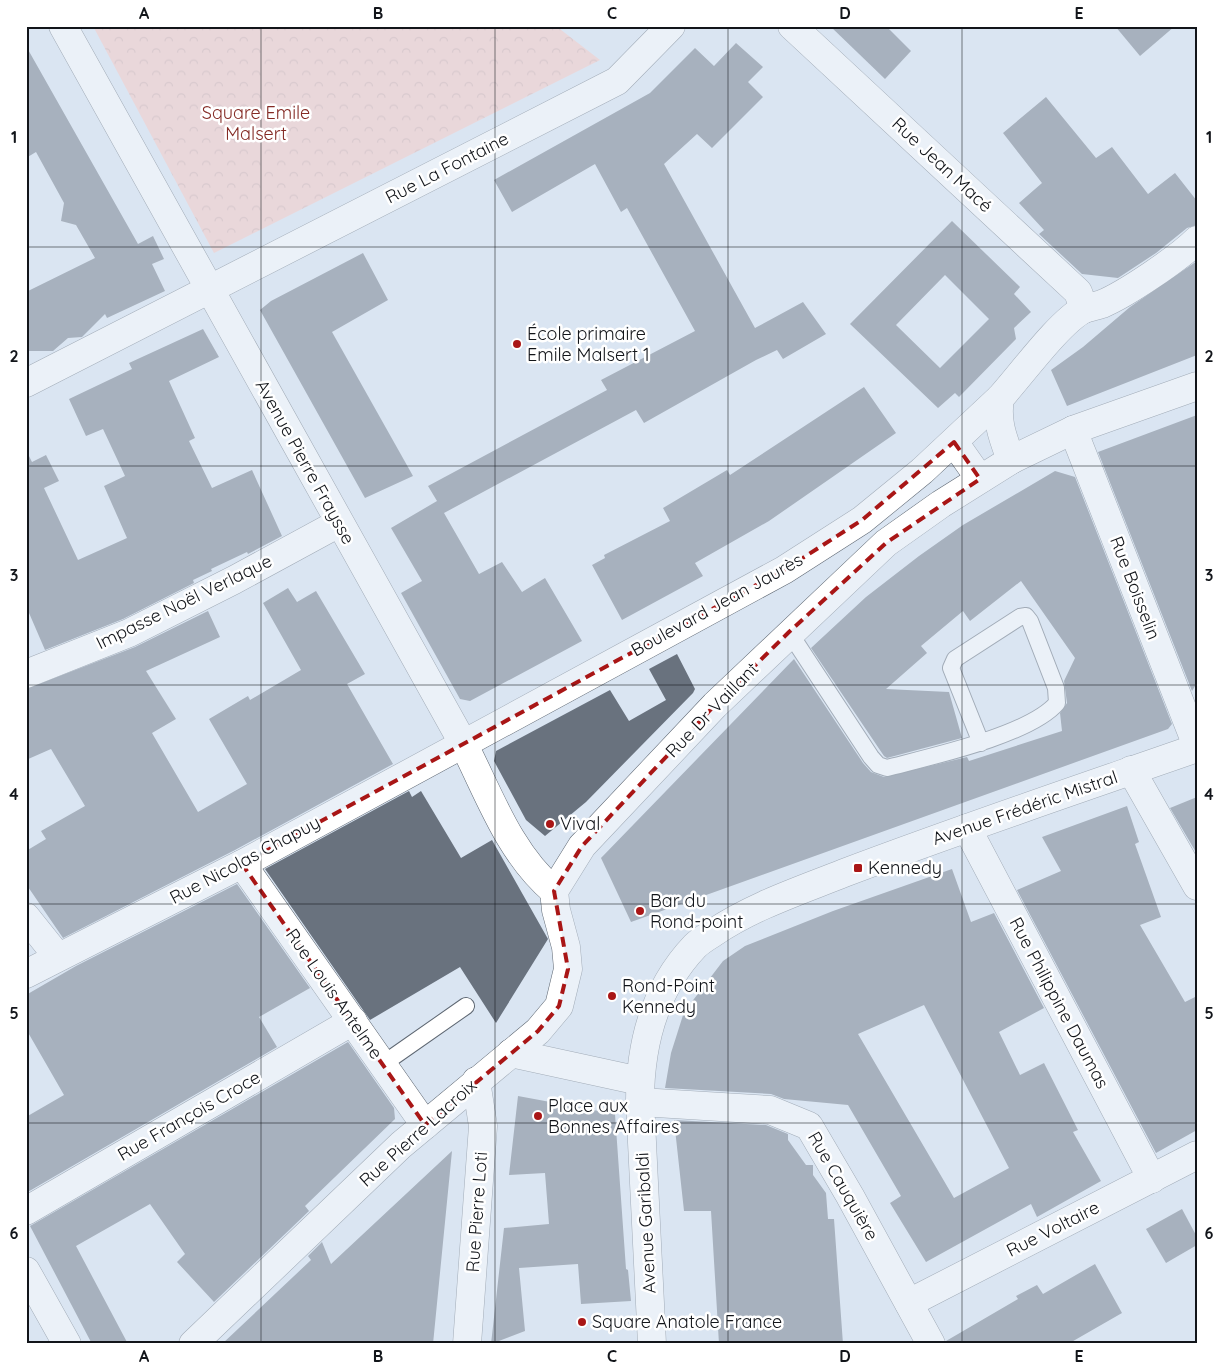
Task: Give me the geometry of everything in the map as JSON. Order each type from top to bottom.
[{"type":"street","name":"Avenue Pierre Fraysse","points":[[64,26],[209,290],[463,743],[517,852],[535,875],[554,891]]},
{"type":"street","name":"Rue La Fontaine","points":[[26,383],[617,81],[672,26]]},
{"type":"street","name":"Rue Jean Macé","points":[[792,26],[1078,292],[1084,309]]},
{"type":"street","name":"Boulevard Jean Jaurès","points":[[463,743],[784,570],[862,520],[954,442],[1000,398],[1067,321],[1084,309],[1102,304],[1120,294],[1187,250],[1197,240]]},
{"type":"street","points":[[954,442],[980,479],[1011,460],[1074,430],[1197,386]]},
{"type":"street","points":[[1000,398],[999,428],[1011,460]]},
{"type":"street","name":"Rue Boisselin","points":[[1074,430],[1197,747]]},
{"type":"street","name":"Rue Dr Vaillant","points":[[554,891],[582,846],[715,704],[789,632],[886,543],[980,479]]},
{"type":"street","name":"Impasse Noël Verlaque","points":[[26,674],[129,633],[234,580],[339,523]]},
{"type":"street","name":"Rue Nicolas Chapuy","points":[[26,974],[242,864],[463,743]]},
{"type":"street","name":"Avenue Frédéric Mistral","points":[[640,1092],[646,1034],[656,1005],[675,971],[696,945],[731,921],[769,902],[967,828],[1197,747]]},
{"type":"street","points":[[1132,770],[1197,886]]},
{"type":"street","name":"Rue Philippine Daumas","points":[[967,828],[1152,1179]]},
{"type":"street","name":"Rue Louis Antelme","points":[[242,864],[425,1125]]},
{"type":"street","name":"Rue Pierre Lacroix","points":[[193,1344],[425,1125],[538,1031],[559,1006],[566,986],[568,969],[566,946],[556,910],[554,891]]},
{"type":"street","points":[[26,918],[58,957]]},
{"type":"street","name":"Rue François Croce","points":[[26,1211],[353,1020]]},
{"type":"street","name":"Rue Cauquière","points":[[511,1053],[640,1092],[770,1110],[809,1126],[931,1344]]},
{"type":"street","name":"Rue Pierre Loti","points":[[467,1344],[483,1126],[476,1081]]},
{"type":"street","name":"Avenue Garibaldi","points":[[640,1092],[652,1344]]},
{"type":"street","name":"Rue Voltaire","points":[[909,1303],[1197,1155]]},
{"type":"street","points":[[26,1271],[67,1344]]},
{"type":"lane","points":[[789,632],[878,765],[887,768],[981,743],[1048,713],[1057,703],[1056,688],[1030,620],[1026,616],[1020,617],[955,659],[951,668],[981,743]]},
{"type":"lane","points":[[383,1064],[466,1006]]},
{"type":"highlighted area","points":[[954,442],[980,479],[886,543],[789,632],[715,705],[582,846],[554,891],[568,969],[559,1006],[538,1031],[425,1125],[242,864],[784,570],[862,520]]},
{"type":"green space","name":"Square Emile Malsert","points":[[96,26],[556,26],[600,60],[214,253],[94,28]]},
{"type":"building","points":[[830,26],[886,26],[911,51],[885,79]]},
{"type":"building","points":[[1115,26],[1175,26],[1140,56]]},
{"type":"building","points":[[736,43],[763,67],[748,82],[763,97],[712,148],[697,134],[664,164],[755,328],[803,302],[826,334],[783,359],[777,350],[756,360],[644,423],[636,410],[444,513],[479,574],[502,562],[522,592],[545,578],[582,641],[470,701],[460,699],[401,593],[422,581],[391,528],[437,501],[428,486],[607,390],[601,380],[695,331],[627,208],[621,212],[595,164],[512,212],[494,180],[650,93],[695,48],[714,66]]},
{"type":"building","points":[[26,46],[138,244],[153,236],[164,259],[152,264],[165,291],[107,318],[105,314],[82,337],[68,338],[53,351],[26,351],[26,292],[95,258],[76,225],[61,221],[64,203],[36,152],[26,158]]},
{"type":"building","points":[[1046,97],[1096,158],[1112,147],[1148,194],[1175,173],[1197,201],[1197,225],[1187,228],[1156,253],[1118,278],[1082,274],[1039,234],[1044,230],[1019,203],[1042,183],[1003,133]]},
{"type":"building","points":[[952,221],[1020,287],[1014,294],[1031,312],[1014,328],[1016,339],[959,397],[955,393],[938,408],[850,324]],"holes":[[[945,275],[989,319],[940,368],[896,325]]]},
{"type":"building","points":[[363,253],[388,300],[332,332],[413,476],[365,498],[260,310],[271,301]]},
{"type":"building","points":[[1197,261],[1197,355],[1067,406],[1051,370],[1083,347],[1130,307]]},
{"type":"building","points":[[203,329],[219,357],[169,381],[195,438],[189,441],[212,488],[252,470],[282,536],[248,554],[247,552],[211,569],[212,571],[193,580],[194,583],[123,619],[45,650],[26,606],[26,450],[32,462],[46,455],[59,481],[44,488],[78,560],[127,538],[104,486],[125,476],[103,429],[86,436],[69,399],[132,369],[129,363]]},
{"type":"building","points":[[864,387],[896,433],[769,521],[695,563],[703,576],[622,620],[592,565],[605,558],[604,555],[670,521],[663,508],[727,470],[730,475]]},
{"type":"building","points":[[1197,415],[1197,683],[1192,691],[1098,452]]},
{"type":"building","points":[[1055,471],[1075,477],[1172,724],[1168,729],[631,922],[601,858],[794,659],[863,763],[871,772],[884,777],[967,757],[969,761],[1062,731],[1060,713],[1067,703],[1064,681],[1075,658],[1021,581],[970,621],[963,611],[921,646],[927,653],[886,689],[949,692],[962,738],[887,758],[811,648],[866,597],[919,556],[963,525]]},
{"type":"building","points":[[288,588],[297,602],[316,591],[365,674],[347,684],[393,764],[235,850],[63,938],[26,884],[26,851],[46,839],[41,831],[85,806],[51,749],[26,760],[26,689],[135,647],[208,611],[220,637],[146,671],[176,719],[152,733],[198,812],[247,784],[209,719],[248,696],[250,700],[301,670],[263,603]]},
{"type":"building","points":[[677,654],[695,689],[693,693],[586,802],[545,836],[526,820],[494,761],[496,751],[610,690],[629,721],[666,700],[649,669]]},
{"type":"building","points":[[409,791],[412,797],[421,791],[461,858],[492,840],[548,939],[496,1023],[460,967],[370,1020],[265,869]]},
{"type":"building","points":[[1197,797],[1197,854],[1170,808]]},
{"type":"building","points":[[1127,806],[1139,842],[1135,844],[1161,917],[1140,925],[1185,1002],[1197,996],[1197,1130],[1156,1153],[1017,890],[1061,871],[1042,837]]},
{"type":"building","points":[[952,869],[971,922],[994,913],[1044,1008],[999,1032],[1020,1075],[1044,1063],[1078,1130],[1073,1132],[1101,1181],[1037,1217],[1031,1204],[926,1262],[890,1203],[901,1196],[848,1105],[784,1099],[771,1094],[665,1088],[671,1053],[684,1012],[723,961],[745,946],[833,911]],"holes":[[[924,1005],[1009,1168],[954,1198],[858,1034]]]},
{"type":"building","points":[[237,884],[310,988],[259,1017],[277,1047],[26,1193],[26,1117],[64,1095],[26,1029],[26,995],[76,966]]},
{"type":"building","points":[[348,1042],[394,1108],[395,1119],[305,1206],[309,1211],[214,1302],[177,1262],[185,1254],[150,1204],[76,1246],[128,1344],[92,1344],[30,1226]]},
{"type":"building","points":[[518,1096],[615,1114],[626,1269],[628,1270],[631,1301],[581,1304],[578,1264],[519,1268],[525,1331],[491,1344],[504,1228],[549,1224],[545,1173],[509,1175]]},
{"type":"building","points":[[674,1120],[766,1125],[788,1134],[788,1140],[806,1165],[813,1165],[813,1175],[826,1193],[828,1219],[834,1219],[843,1344],[719,1344],[711,1211],[684,1211]]},
{"type":"building","points":[[452,1151],[433,1344],[222,1344],[311,1260],[308,1256],[322,1242],[331,1264]]},
{"type":"building","points":[[1182,1209],[1197,1237],[1197,1245],[1166,1263],[1146,1229]]},
{"type":"building","points":[[1095,1264],[1122,1313],[1068,1344],[947,1344],[946,1341],[1018,1299],[1016,1296],[1037,1285],[1043,1294]]},
{"type":"place","name":"École primaire Emile Malsert 1","points":[[517,344]]},
{"type":"place","name":"Vival","points":[[550,824]]},
{"type":"place","name":"Kennedy","points":[[858,868]]},
{"type":"place","name":"Bar du Rond-point","points":[[640,911]]},
{"type":"place","name":"Rond-Point Kennedy","points":[[612,996]]},
{"type":"place","name":"Place aux Bonnes Affaires","points":[[538,1116]]},
{"type":"place","name":"Square Anatole France","points":[[582,1322]]}]
